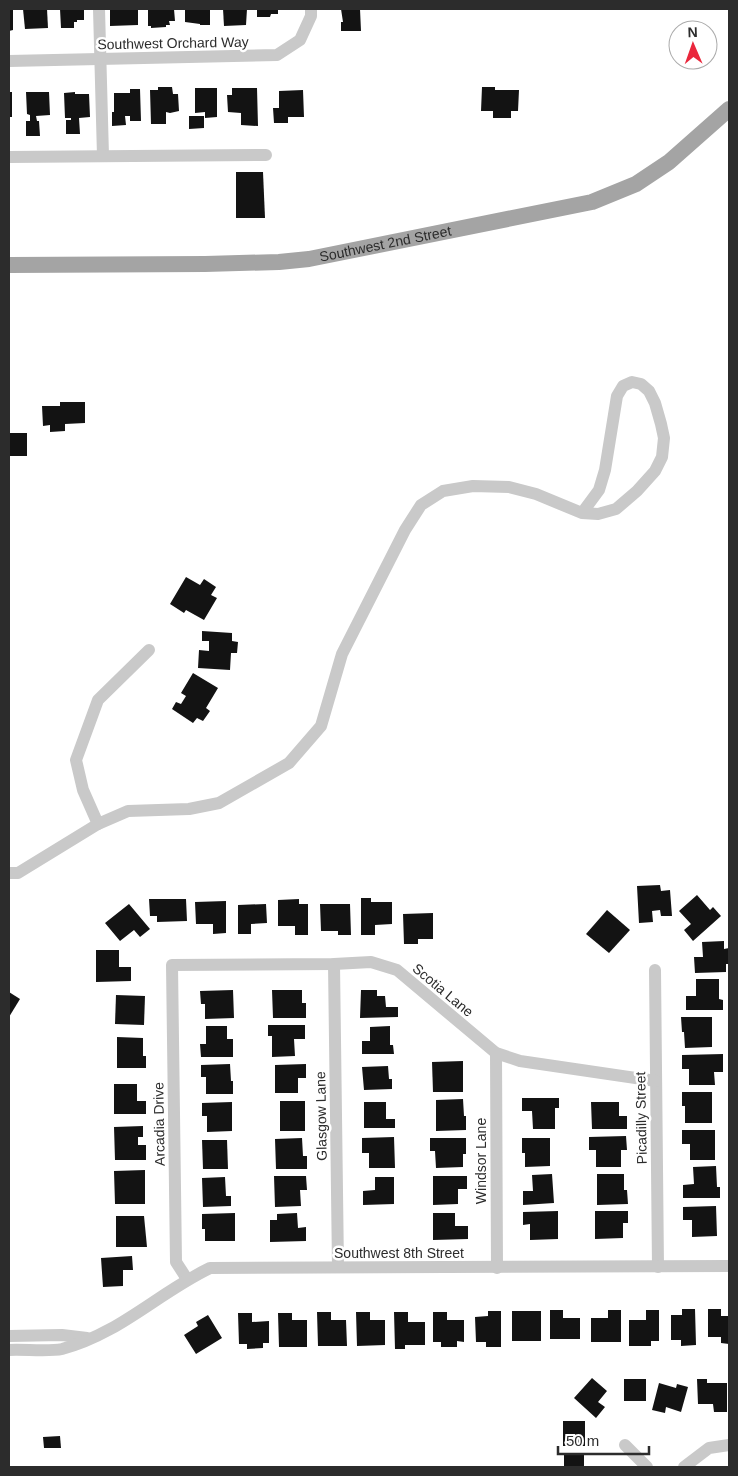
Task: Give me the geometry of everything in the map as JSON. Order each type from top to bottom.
[{"type":"main road","name":"Southwest 2nd Street","points":[[9,266],[205,264],[310,259],[545,213],[592,202],[636,184],[669,162],[729,109]]},
{"type":"street","points":[[99,9],[103,156]]},
{"type":"street","name":"Southwest Orchard Way","points":[[9,61],[277,55],[300,40],[311,16],[312,9]]},
{"type":"street","points":[[9,157],[266,155]]},
{"type":"street","points":[[9,873],[18,873],[98,824],[128,811],[189,809],[219,803],[290,763],[321,726],[342,654],[405,530],[422,505],[443,491],[473,486],[509,487],[536,494],[582,513],[598,514],[616,509],[637,491],[655,471],[662,458],[664,438],[661,424],[655,403],[641,384],[632,382],[623,386],[617,396],[605,470],[599,490],[582,513]]},
{"type":"street","points":[[98,824],[83,790],[76,760],[98,700],[149,650]]},
{"type":"street","name":"Scotia Lane","points":[[172,965],[371,962],[397,970],[496,1053],[520,1061],[656,1081]]},
{"type":"street","name":"Glasgow Lane","points":[[334,964],[338,1268]]},
{"type":"street","name":"Arcadia Drive","points":[[172,965],[176,1262],[186,1279]]},
{"type":"street","name":"Picadilly Street","points":[[655,970],[658,1267]]},
{"type":"street","name":"Windsor Lane","points":[[496,1053],[497,1268]]},
{"type":"street","name":"Southwest 8th Street","points":[[9,1350],[61,1349],[113,1329],[186,1279],[210,1268],[729,1266]]},
{"type":"street","name":"Southwest 8th Street","points":[[9,1336],[62,1335],[89,1338]]},
{"type":"street","points":[[625,1445],[647,1467]]},
{"type":"street","points":[[684,1467],[709,1448],[729,1445]]},
{"type":"building","points":[[9,9],[13,9],[13,30],[9,31]]},
{"type":"building","points":[[23,9],[47,9],[48,28],[25,29]]},
{"type":"building","points":[[60,9],[84,9],[84,20],[74,22],[74,28],[61,28]]},
{"type":"building","points":[[110,9],[138,9],[138,25],[110,26]]},
{"type":"building","points":[[148,9],[174,9],[175,21],[169,21],[170,25],[166,25],[166,27],[151,28],[151,26],[148,26]]},
{"type":"building","points":[[185,9],[210,9],[210,25],[185,22]]},
{"type":"building","points":[[223,9],[247,9],[246,25],[224,26]]},
{"type":"building","points":[[257,9],[278,9],[278,14],[271,14],[270,17],[257,17]]},
{"type":"building","points":[[341,9],[360,9],[361,31],[341,31],[341,22],[343,22]]},
{"type":"building","points":[[158,87],[172,87],[173,94],[178,94],[179,111],[166,112],[166,124],[151,124],[150,90],[158,90]]},
{"type":"building","points":[[482,87],[495,87],[495,90],[519,90],[518,111],[511,111],[511,118],[493,118],[493,111],[481,111]]},
{"type":"building","points":[[195,88],[217,88],[217,117],[205,118],[205,112],[195,113]]},
{"type":"building","points":[[232,88],[257,88],[258,126],[241,125],[241,113],[228,112],[227,95],[232,95]]},
{"type":"building","points":[[130,89],[140,89],[141,121],[130,121],[130,116],[125,116],[126,125],[112,126],[114,93],[130,93]]},
{"type":"building","points":[[303,90],[304,117],[288,117],[288,123],[274,123],[273,108],[279,108],[279,91]]},
{"type":"building","points":[[9,92],[12,92],[12,117],[9,117]]},
{"type":"building","points":[[26,92],[49,92],[50,115],[36,116],[37,121],[39,121],[40,136],[26,136],[26,121],[30,121],[30,115],[27,114]]},
{"type":"building","points":[[75,92],[75,94],[89,94],[90,117],[79,118],[80,134],[66,134],[66,120],[71,120],[71,118],[65,118],[64,93]]},
{"type":"building","points":[[189,116],[204,116],[204,128],[189,129]]},
{"type":"building","points":[[236,172],[263,172],[265,218],[236,218]]},
{"type":"building","points":[[60,402],[85,402],[85,423],[65,424],[65,431],[50,432],[50,425],[43,426],[42,406],[60,406]]},
{"type":"building","points":[[9,433],[27,433],[27,456],[9,456]]},
{"type":"building","points":[[186,577],[200,585],[204,579],[216,587],[211,595],[217,598],[204,620],[186,610],[184,613],[170,604]]},
{"type":"building","points":[[202,631],[232,633],[232,641],[238,642],[237,653],[231,653],[230,670],[198,668],[199,650],[209,651],[209,641],[202,641]]},
{"type":"building","points":[[193,673],[218,688],[206,708],[210,711],[203,721],[197,718],[193,723],[172,709],[176,702],[181,704],[186,696],[181,693]]},
{"type":"building","points":[[660,885],[661,891],[670,890],[672,916],[661,916],[660,910],[652,911],[653,922],[639,923],[637,886]]},
{"type":"building","points":[[697,895],[710,910],[713,907],[721,916],[693,941],[684,930],[691,924],[679,911]]},
{"type":"building","points":[[361,898],[371,898],[371,902],[392,902],[392,924],[375,925],[375,935],[361,935]]},
{"type":"building","points":[[149,899],[186,899],[187,921],[157,922],[157,916],[150,916]]},
{"type":"building","points":[[299,899],[299,904],[308,904],[308,935],[295,935],[295,926],[278,926],[278,900]]},
{"type":"building","points":[[226,901],[226,933],[213,934],[213,924],[196,924],[195,902]]},
{"type":"building","points":[[129,904],[150,929],[140,937],[134,930],[120,941],[105,923]]},
{"type":"building","points":[[266,904],[267,923],[251,924],[251,934],[238,934],[238,905]]},
{"type":"building","points":[[320,904],[350,904],[351,935],[338,935],[338,931],[321,931]]},
{"type":"building","points":[[607,910],[630,930],[609,953],[586,934]]},
{"type":"building","points":[[433,913],[433,939],[418,939],[418,944],[404,944],[403,914]]},
{"type":"building","points":[[724,941],[724,949],[729,948],[729,964],[726,964],[726,972],[695,973],[694,957],[703,957],[702,942]]},
{"type":"building","points":[[96,950],[119,950],[119,967],[131,967],[131,981],[96,982]]},
{"type":"building","points":[[696,979],[719,979],[719,999],[723,1000],[723,1010],[686,1010],[686,996],[696,996]]},
{"type":"building","points":[[233,990],[234,1018],[205,1019],[205,1004],[201,1004],[200,991]]},
{"type":"building","points":[[272,990],[302,990],[302,1003],[306,1003],[306,1018],[273,1018]]},
{"type":"building","points":[[361,990],[377,990],[377,996],[385,996],[386,1007],[398,1007],[398,1017],[360,1018]]},
{"type":"building","points":[[9,992],[20,999],[9,1017]]},
{"type":"building","points":[[116,995],[145,996],[144,1025],[115,1024]]},
{"type":"building","points":[[681,1017],[712,1017],[712,1047],[685,1048]]},
{"type":"building","points":[[268,1025],[305,1025],[305,1039],[294,1039],[295,1056],[272,1057],[272,1036],[268,1036]]},
{"type":"building","points":[[206,1026],[227,1026],[227,1039],[233,1039],[233,1057],[201,1057],[200,1044],[206,1044]]},
{"type":"building","points":[[390,1026],[390,1045],[393,1045],[394,1054],[362,1054],[362,1041],[370,1041],[370,1027]]},
{"type":"building","points":[[117,1037],[143,1038],[143,1056],[146,1056],[146,1068],[117,1068]]},
{"type":"building","points":[[723,1054],[723,1072],[714,1072],[715,1085],[689,1085],[689,1069],[682,1069],[682,1055]]},
{"type":"building","points":[[463,1061],[463,1092],[433,1092],[432,1062]]},
{"type":"building","points":[[230,1064],[233,1094],[206,1094],[206,1077],[201,1077],[201,1065]]},
{"type":"building","points":[[306,1064],[306,1078],[298,1078],[298,1093],[275,1093],[275,1065]]},
{"type":"building","points":[[388,1066],[389,1079],[392,1079],[392,1089],[364,1090],[362,1067]]},
{"type":"building","points":[[114,1084],[137,1084],[137,1101],[146,1101],[146,1114],[114,1114]]},
{"type":"building","points":[[682,1092],[712,1092],[712,1123],[685,1123],[685,1106],[682,1106]]},
{"type":"building","points":[[522,1098],[559,1098],[559,1108],[555,1108],[555,1129],[533,1129],[532,1111],[522,1111]]},
{"type":"building","points":[[463,1099],[466,1130],[436,1131],[436,1100]]},
{"type":"building","points":[[280,1101],[305,1101],[305,1131],[280,1131]]},
{"type":"building","points":[[232,1102],[232,1131],[207,1132],[207,1116],[202,1116],[202,1103]]},
{"type":"building","points":[[364,1102],[386,1102],[386,1119],[395,1119],[395,1128],[364,1128]]},
{"type":"building","points":[[591,1102],[619,1102],[619,1116],[627,1116],[627,1129],[592,1129]]},
{"type":"building","points":[[143,1126],[143,1137],[138,1137],[138,1145],[146,1145],[146,1160],[115,1160],[114,1127]]},
{"type":"building","points":[[682,1130],[715,1130],[715,1160],[690,1160],[690,1144],[682,1144]]},
{"type":"building","points":[[626,1136],[627,1150],[621,1150],[621,1167],[596,1167],[596,1150],[589,1150],[589,1137]]},
{"type":"building","points":[[394,1137],[395,1168],[369,1168],[369,1153],[362,1153],[362,1138]]},
{"type":"building","points":[[302,1138],[303,1156],[307,1156],[307,1169],[276,1169],[275,1139]]},
{"type":"building","points":[[430,1138],[466,1138],[466,1154],[463,1154],[463,1167],[436,1168],[435,1151],[430,1151]]},
{"type":"building","points":[[522,1138],[550,1138],[550,1166],[525,1167],[525,1153],[522,1153]]},
{"type":"building","points":[[202,1140],[227,1140],[228,1169],[203,1169]]},
{"type":"building","points":[[716,1166],[717,1187],[720,1187],[720,1198],[683,1198],[683,1185],[694,1184],[693,1167]]},
{"type":"building","points":[[145,1170],[145,1204],[115,1204],[114,1171]]},
{"type":"building","points":[[552,1174],[554,1203],[523,1205],[523,1191],[533,1191],[532,1175]]},
{"type":"building","points":[[597,1174],[624,1174],[624,1190],[627,1190],[628,1204],[597,1205]]},
{"type":"building","points":[[274,1176],[306,1176],[307,1190],[300,1190],[301,1206],[275,1207]]},
{"type":"building","points":[[433,1176],[467,1176],[467,1189],[458,1189],[458,1204],[433,1205]]},
{"type":"building","points":[[225,1177],[226,1196],[231,1196],[231,1206],[203,1207],[202,1178]]},
{"type":"building","points":[[375,1177],[394,1177],[394,1204],[363,1205],[363,1191],[375,1190]]},
{"type":"building","points":[[716,1206],[717,1236],[692,1237],[692,1220],[683,1220],[683,1207]]},
{"type":"building","points":[[558,1211],[558,1239],[530,1240],[530,1224],[523,1225],[523,1212]]},
{"type":"building","points":[[595,1211],[628,1211],[628,1223],[623,1223],[623,1238],[595,1239]]},
{"type":"building","points":[[235,1213],[235,1241],[205,1241],[205,1229],[202,1229],[202,1214]]},
{"type":"building","points":[[297,1213],[298,1228],[306,1227],[306,1241],[270,1242],[270,1220],[277,1220],[277,1214]]},
{"type":"building","points":[[433,1213],[455,1213],[455,1226],[468,1226],[468,1239],[433,1240]]},
{"type":"building","points":[[116,1216],[144,1216],[147,1247],[116,1247]]},
{"type":"building","points":[[132,1256],[133,1270],[123,1270],[123,1286],[103,1287],[101,1258]]},
{"type":"building","points":[[682,1309],[695,1309],[696,1345],[681,1346],[681,1340],[671,1340],[671,1315],[682,1315]]},
{"type":"building","points":[[708,1309],[721,1309],[721,1316],[729,1316],[729,1344],[721,1343],[721,1337],[708,1337]]},
{"type":"building","points":[[550,1310],[563,1310],[563,1318],[580,1318],[580,1339],[550,1339]]},
{"type":"building","points":[[608,1310],[621,1310],[621,1342],[591,1342],[591,1318],[608,1318]]},
{"type":"building","points":[[646,1310],[659,1310],[659,1341],[651,1341],[651,1346],[629,1346],[629,1320],[646,1320]]},
{"type":"building","points":[[488,1311],[501,1311],[501,1347],[486,1347],[486,1342],[476,1342],[475,1317],[488,1316]]},
{"type":"building","points":[[512,1311],[541,1311],[541,1341],[512,1341]]},
{"type":"building","points":[[317,1312],[331,1312],[331,1320],[346,1320],[347,1346],[318,1346]]},
{"type":"building","points":[[356,1312],[370,1312],[370,1320],[385,1320],[385,1345],[357,1346]]},
{"type":"building","points":[[394,1312],[408,1312],[408,1322],[425,1322],[425,1345],[405,1345],[405,1349],[395,1349]]},
{"type":"building","points":[[433,1312],[447,1312],[447,1320],[464,1320],[464,1342],[457,1341],[457,1347],[441,1347],[441,1342],[433,1342]]},
{"type":"building","points":[[238,1313],[252,1313],[252,1322],[269,1321],[269,1343],[263,1343],[263,1348],[247,1349],[247,1344],[239,1344]]},
{"type":"building","points":[[278,1313],[292,1313],[292,1320],[307,1320],[307,1347],[279,1347]]},
{"type":"building","points":[[208,1315],[222,1338],[196,1354],[184,1335],[198,1326],[196,1322]]},
{"type":"building","points":[[592,1378],[607,1391],[598,1402],[605,1407],[596,1418],[574,1398]]},
{"type":"building","points":[[624,1379],[646,1379],[646,1401],[624,1401]]},
{"type":"building","points":[[697,1379],[707,1379],[707,1383],[727,1383],[727,1412],[714,1412],[713,1404],[698,1404]]},
{"type":"building","points":[[659,1383],[676,1388],[677,1384],[688,1387],[681,1412],[666,1407],[665,1413],[652,1410]]},
{"type":"building","points":[[563,1421],[585,1421],[585,1446],[563,1446]]},
{"type":"building","points":[[60,1436],[61,1448],[44,1448],[43,1437]]},
{"type":"building","points":[[564,1455],[584,1455],[584,1467],[564,1467]]}]
